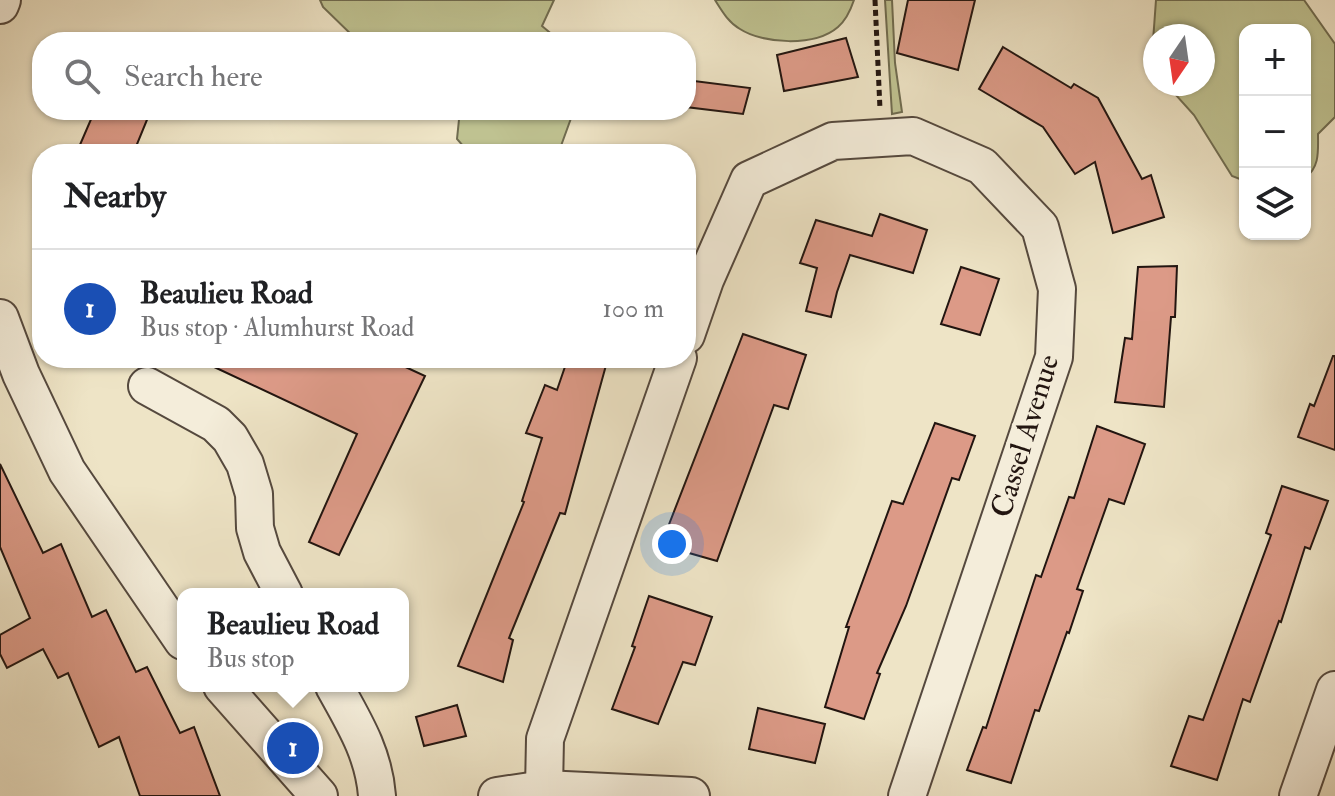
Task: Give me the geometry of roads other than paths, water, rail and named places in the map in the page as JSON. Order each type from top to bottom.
[{"type":"street","name":"Cassel Avenue","points":[[696,306],[749,180],[833,141],[913,136],[982,166],[1040,227],[1057,289],[1054,357],[907,796]]},
{"type":"street","points":[[0,318],[11,378],[67,471],[177,632]]},
{"type":"street","points":[[544,789],[545,739],[675,368]]},
{"type":"street","points":[[147,386],[216,424],[230,438],[245,464],[254,494],[255,528],[262,552],[281,588]]},
{"type":"street","points":[[1298,796],[1335,690]]},
{"type":"street","points":[[227,692],[319,796]]},
{"type":"street","points":[[337,692],[366,745],[377,796]]},
{"type":"street","points":[[497,796],[544,789],[691,796]]},
{"type":"place","name":"Beaulieu Road","points":[[293,748]]}]
